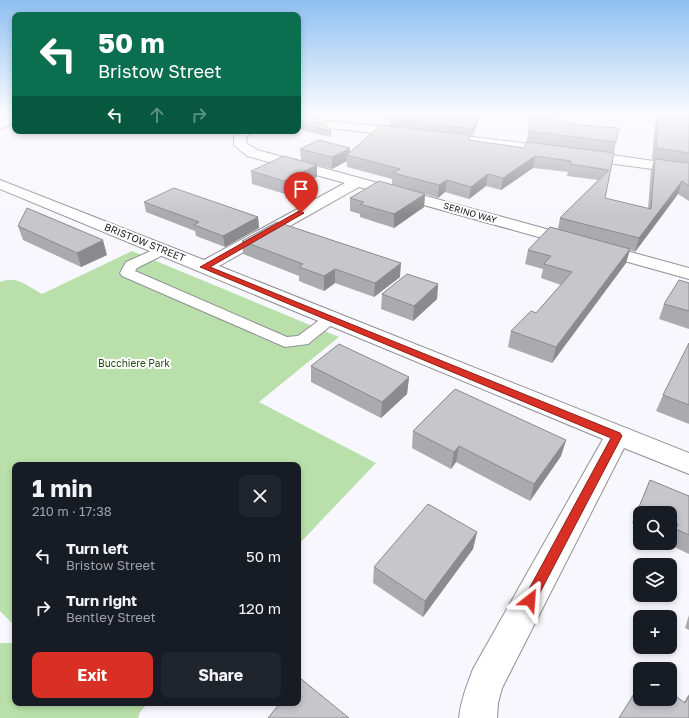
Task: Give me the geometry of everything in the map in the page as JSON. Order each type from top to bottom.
[{"type":"street","name":"SERINO WAY","points":[[244,148],[251,152],[689,274]]},
{"type":"street","points":[[525,148],[689,170]]},
{"type":"street","points":[[204,267],[357,182]]},
{"type":"street","name":"BRISTOW STREET","points":[[0,184],[689,464]]},
{"type":"street","points":[[478,718],[479,703],[486,682],[617,436]]},
{"type":"lane","points":[[162,250],[131,265],[127,273],[285,342],[302,341],[331,319]]},
{"type":"green space","name":"Bucchiere Park","points":[[132,251],[339,337],[259,402],[376,463],[301,542],[301,462],[12,462],[12,623],[0,611],[0,282],[11,280],[21,282],[42,294]]},
{"type":"green space","points":[[0,643],[12,643],[12,706],[145,706],[140,712],[138,718],[0,718]]},
{"type":"building","points":[[303,148],[350,148],[332,157],[300,149]]},
{"type":"building","points":[[355,148],[570,148],[614,153],[605,198],[651,209],[655,159],[689,163],[689,186],[682,181],[639,238],[560,218],[609,170],[570,164],[571,161],[535,156],[503,178],[488,174],[471,187],[447,180],[439,185],[393,173],[400,169],[347,155]]},
{"type":"building","points":[[656,148],[689,148],[689,153]]},
{"type":"building","points":[[284,156],[317,165],[284,181],[251,171]]},
{"type":"building","points":[[379,181],[425,194],[394,214],[360,204],[364,202],[350,198]]},
{"type":"building","points":[[174,188],[258,217],[223,236],[194,225],[199,222],[144,202]]},
{"type":"building","points":[[27,208],[103,240],[77,253],[18,226]]},
{"type":"building","points":[[277,222],[401,263],[375,283],[335,269],[324,276],[299,267],[303,264],[242,241]]},
{"type":"building","points":[[550,227],[630,249],[556,347],[511,331],[531,311],[536,313],[572,272],[544,264],[551,256],[528,250]]},
{"type":"building","points":[[407,274],[438,284],[414,306],[382,294]]},
{"type":"building","points":[[679,280],[689,283],[689,311],[664,304]]},
{"type":"building","points":[[689,343],[689,405],[663,395]]},
{"type":"building","points":[[339,344],[409,377],[382,402],[311,366]]},
{"type":"building","points":[[455,389],[566,440],[534,484],[459,446],[454,452],[413,431]]},
{"type":"building","points":[[650,480],[689,496],[689,535],[677,529],[677,506],[639,506]]},
{"type":"building","points":[[428,504],[477,532],[425,601],[374,567]]},
{"type":"building","points":[[301,679],[349,718],[268,718],[278,706],[301,706]]},
{"type":"building","points":[[633,695],[633,706],[677,706],[677,697],[685,703],[689,696],[689,718],[619,718]]},
{"type":"route","points":[[301,213],[204,267],[617,436],[530,600]]}]
